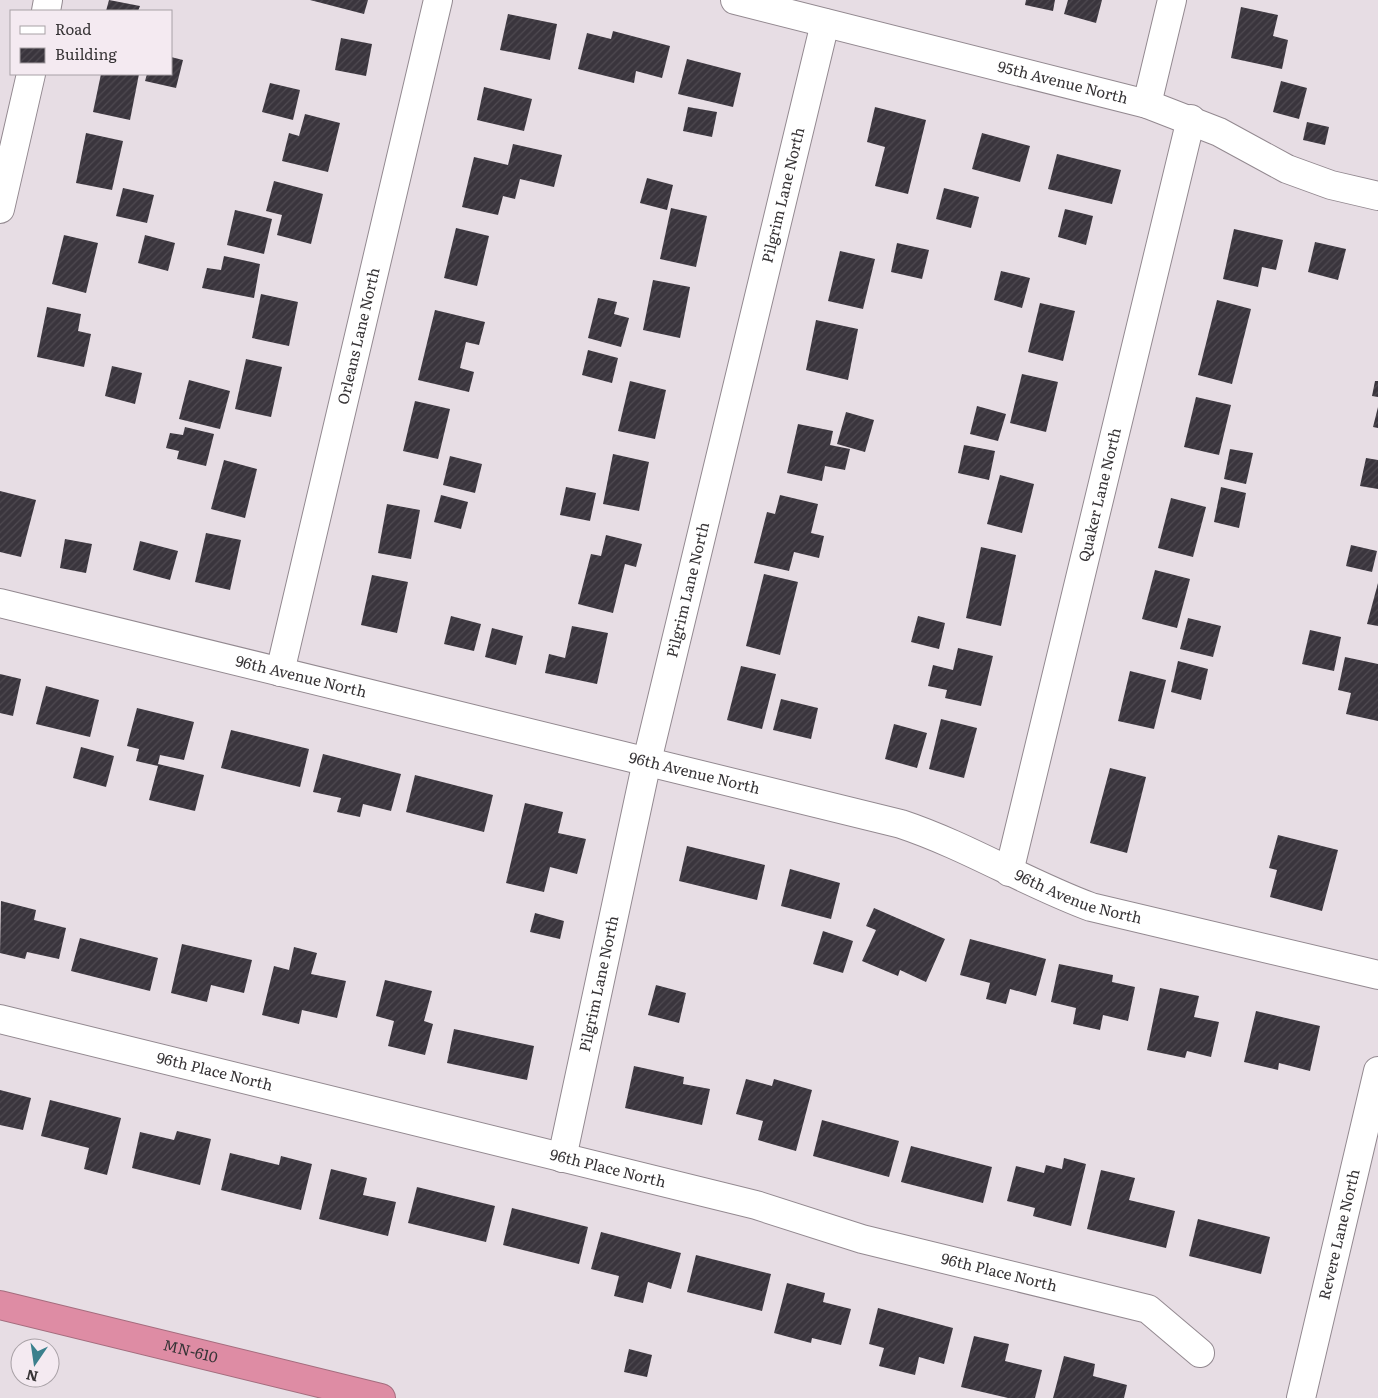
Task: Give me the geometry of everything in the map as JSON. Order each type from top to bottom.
[{"type":"highway","name":"MN-610","points":[[0,1305],[381,1398]]},
{"type":"street","name":"Orleans Lane North","points":[[280,672],[438,0]]},
{"type":"street","name":"95th Avenue North","points":[[735,0],[1147,104],[1191,119],[1287,169],[1331,185],[1378,196]]},
{"type":"street","points":[[1147,104],[1172,0]]},
{"type":"street","name":"Pilgrim Lane North","points":[[562,1158],[647,760],[825,23]]},
{"type":"street","points":[[0,208],[31,75]]},
{"type":"street","name":"Quaker Lane North","points":[[1009,872],[1191,119]]},
{"type":"street","name":"96th Avenue North","points":[[0,604],[647,760],[901,824],[967,850],[1050,892],[1091,907],[1378,975]]},
{"type":"street","name":"96th Place North","points":[[0,1020],[756,1205],[862,1239],[1148,1308],[1200,1352]]},
{"type":"street","name":"Revere Lane North","points":[[1300,1398],[1371,1136],[1378,1071]]},
{"type":"building","points":[[109,0],[140,6],[138,10],[106,10]]},
{"type":"building","points":[[310,0],[368,0],[364,14]]},
{"type":"building","points":[[1026,0],[1055,0],[1053,11],[1025,5]]},
{"type":"building","points":[[1068,0],[1102,0],[1096,23],[1064,14]]},
{"type":"building","points":[[1241,7],[1278,15],[1273,36],[1288,40],[1282,69],[1231,58]]},
{"type":"building","points":[[508,14],[557,24],[550,60],[500,50]]},
{"type":"building","points":[[613,31],[670,46],[662,78],[636,71],[634,83],[578,69],[587,33],[611,39]]},
{"type":"building","points":[[341,38],[372,44],[366,76],[335,70]]},
{"type":"building","points":[[172,57],[183,60],[176,88],[145,81],[147,75],[172,75]]},
{"type":"building","points":[[687,59],[741,73],[733,107],[678,94]]},
{"type":"building","points":[[101,75],[139,75],[130,120],[93,112]]},
{"type":"building","points":[[1281,81],[1307,88],[1299,119],[1273,112]]},
{"type":"building","points":[[270,83],[300,90],[293,120],[262,112]]},
{"type":"building","points":[[484,87],[532,99],[524,131],[477,120]]},
{"type":"building","points":[[688,107],[717,112],[712,137],[683,131]]},
{"type":"building","points":[[875,107],[926,120],[908,194],[875,186],[885,147],[867,142]]},
{"type":"building","points":[[305,114],[340,123],[328,172],[282,161],[289,133],[299,136]]},
{"type":"building","points":[[1307,122],[1329,127],[1325,145],[1303,140]]},
{"type":"building","points":[[86,133],[123,141],[112,190],[76,183]]},
{"type":"building","points":[[982,133],[1030,146],[1020,182],[972,169]]},
{"type":"building","points":[[513,144],[562,155],[554,187],[520,179],[515,199],[503,196],[498,215],[462,207],[474,157],[508,165]]},
{"type":"building","points":[[1057,154],[1121,170],[1112,204],[1048,189]]},
{"type":"building","points":[[647,178],[673,185],[667,210],[640,203]]},
{"type":"building","points":[[274,181],[323,194],[311,244],[277,235],[282,215],[266,211]]},
{"type":"building","points":[[123,188],[154,195],[147,223],[116,216]]},
{"type":"building","points":[[944,188],[979,197],[971,228],[936,219]]},
{"type":"building","points":[[671,208],[707,216],[696,267],[660,259]]},
{"type":"building","points":[[1065,209],[1093,216],[1086,245],[1058,237]]},
{"type":"building","points":[[235,210],[272,219],[264,254],[227,245]]},
{"type":"building","points":[[456,228],[489,236],[477,286],[444,278]]},
{"type":"building","points":[[1234,229],[1283,240],[1276,270],[1262,267],[1258,287],[1223,279]]},
{"type":"building","points":[[64,235],[98,243],[86,293],[52,284]]},
{"type":"building","points":[[145,235],[175,243],[168,271],[138,263]]},
{"type":"building","points":[[1315,242],[1346,249],[1338,280],[1308,272]]},
{"type":"building","points":[[897,243],[929,250],[922,279],[891,272]]},
{"type":"building","points":[[840,251],[875,259],[863,309],[828,301]]},
{"type":"building","points":[[224,256],[260,264],[254,298],[202,288],[207,268],[221,270]]},
{"type":"building","points":[[1001,271],[1030,278],[1022,308],[994,300]]},
{"type":"building","points":[[653,280],[690,287],[680,338],[643,330]]},
{"type":"building","points":[[261,294],[298,302],[289,346],[252,338]]},
{"type":"building","points":[[598,298],[617,302],[614,314],[629,318],[621,347],[588,338]]},
{"type":"building","points":[[1217,300],[1251,309],[1232,384],[1198,375]]},
{"type":"building","points":[[1040,303],[1075,311],[1063,361],[1028,352]]},
{"type":"building","points":[[47,307],[81,314],[78,331],[91,334],[84,367],[37,357]]},
{"type":"building","points":[[435,310],[485,322],[479,345],[466,342],[460,368],[474,372],[469,392],[418,380]]},
{"type":"building","points":[[816,320],[858,329],[848,380],[806,370]]},
{"type":"building","points":[[588,350],[618,358],[612,383],[582,375]]},
{"type":"building","points":[[246,359],[282,367],[271,417],[235,409]]},
{"type":"building","points":[[112,366],[142,373],[135,404],[105,396]]},
{"type":"building","points":[[1022,374],[1058,382],[1046,432],[1010,423]]},
{"type":"building","points":[[189,380],[230,391],[220,429],[179,419]]},
{"type":"building","points":[[630,381],[666,390],[655,439],[618,431]]},
{"type":"building","points":[[1375,381],[1378,381],[1378,397],[1372,396]]},
{"type":"building","points":[[1196,397],[1231,405],[1219,455],[1184,447]]},
{"type":"building","points":[[415,401],[450,409],[438,459],[403,451]]},
{"type":"building","points":[[977,406],[1006,414],[998,441],[970,434]]},
{"type":"building","points":[[1378,407],[1378,428],[1373,427]]},
{"type":"building","points":[[846,412],[874,420],[865,452],[837,444]]},
{"type":"building","points":[[798,424],[833,431],[830,445],[850,449],[845,470],[825,466],[822,481],[787,473]]},
{"type":"building","points":[[185,427],[214,434],[206,466],[177,459],[179,451],[166,448],[170,433],[183,435]]},
{"type":"building","points":[[964,445],[995,451],[989,480],[958,473]]},
{"type":"building","points":[[1230,449],[1253,453],[1246,484],[1224,479]]},
{"type":"building","points":[[613,454],[649,462],[639,511],[603,504]]},
{"type":"building","points":[[450,456],[482,464],[475,493],[443,485]]},
{"type":"building","points":[[1366,458],[1378,460],[1378,489],[1360,486]]},
{"type":"building","points":[[224,460],[257,469],[245,518],[211,509]]},
{"type":"building","points":[[1000,475],[1034,484],[1022,533],[987,524]]},
{"type":"building","points":[[566,487],[596,493],[590,521],[560,515]]},
{"type":"building","points":[[1221,487],[1246,493],[1239,528],[1214,522]]},
{"type":"building","points":[[0,491],[36,500],[21,557],[0,552]]},
{"type":"building","points":[[441,495],[468,502],[461,529],[434,522]]},
{"type":"building","points":[[780,495],[818,504],[811,533],[824,536],[819,558],[794,552],[789,571],[754,563],[767,512],[775,514]]},
{"type":"building","points":[[1171,498],[1206,507],[1193,557],[1158,548]]},
{"type":"building","points":[[387,504],[420,510],[411,559],[378,553]]},
{"type":"building","points":[[206,533],[241,540],[230,590],[195,582]]},
{"type":"building","points":[[606,535],[642,544],[636,567],[625,564],[613,613],[578,604],[591,554],[601,556]]},
{"type":"building","points":[[65,539],[92,544],[86,573],[60,568]]},
{"type":"building","points":[[140,541],[178,551],[170,580],[133,570]]},
{"type":"building","points":[[1351,545],[1377,551],[1372,572],[1346,566]]},
{"type":"building","points":[[981,547],[1016,555],[1001,626],[966,618]]},
{"type":"building","points":[[1155,570],[1190,579],[1177,628],[1142,619]]},
{"type":"building","points":[[764,574],[798,582],[780,655],[746,646]]},
{"type":"building","points":[[372,575],[408,582],[397,633],[361,625]]},
{"type":"building","points":[[1378,583],[1378,626],[1367,624]]},
{"type":"building","points":[[451,616],[481,624],[474,651],[444,644]]},
{"type":"building","points":[[918,616],[945,623],[939,649],[911,642]]},
{"type":"building","points":[[1188,618],[1221,626],[1213,657],[1180,649]]},
{"type":"building","points":[[572,626],[608,633],[597,684],[545,673],[549,654],[565,658]]},
{"type":"building","points":[[492,628],[523,636],[516,665],[485,657]]},
{"type":"building","points":[[1310,630],[1341,637],[1334,671],[1302,664]]},
{"type":"building","points":[[958,648],[993,656],[981,706],[945,698],[947,690],[928,686],[933,665],[953,670]]},
{"type":"building","points":[[1345,657],[1378,664],[1378,721],[1346,714],[1351,693],[1338,690]]},
{"type":"building","points":[[1178,661],[1208,669],[1201,700],[1171,692]]},
{"type":"building","points":[[741,666],[776,674],[762,729],[727,720]]},
{"type":"building","points":[[1130,671],[1166,680],[1154,729],[1118,721]]},
{"type":"building","points":[[0,674],[21,679],[13,716],[0,713]]},
{"type":"building","points":[[46,686],[99,700],[90,737],[36,724]]},
{"type":"building","points":[[781,699],[818,708],[811,739],[773,730]]},
{"type":"building","points":[[137,708],[194,722],[184,760],[160,755],[158,764],[204,775],[195,811],[149,800],[158,766],[136,761],[139,749],[127,746]]},
{"type":"building","points":[[941,719],[977,728],[964,778],[929,769]]},
{"type":"building","points":[[894,724],[927,733],[917,768],[885,759]]},
{"type":"building","points":[[231,730],[309,749],[300,787],[221,768]]},
{"type":"building","points":[[81,747],[114,756],[106,787],[73,778]]},
{"type":"building","points":[[323,754],[401,774],[391,811],[363,804],[360,817],[337,812],[341,798],[313,792]]},
{"type":"building","points":[[1110,768],[1146,777],[1127,853],[1090,843]]},
{"type":"building","points":[[415,775],[493,795],[484,832],[406,812]]},
{"type":"building","points":[[525,803],[563,812],[558,833],[586,839],[577,874],[550,867],[544,892],[506,883]]},
{"type":"building","points":[[1278,835],[1338,850],[1322,911],[1270,897],[1277,870],[1269,868]]},
{"type":"building","points":[[687,846],[765,865],[757,900],[679,881]]},
{"type":"building","points":[[790,869],[840,883],[831,919],[781,906]]},
{"type":"building","points":[[1,901],[36,910],[34,920],[66,928],[59,959],[27,952],[25,959],[0,953]]},
{"type":"building","points":[[874,908],[945,939],[926,982],[900,970],[898,976],[862,961],[876,930],[866,926]]},
{"type":"building","points":[[535,913],[564,921],[560,939],[530,932]]},
{"type":"building","points":[[823,931],[853,941],[843,973],[813,964]]},
{"type":"building","points":[[80,938],[158,958],[150,991],[71,971]]},
{"type":"building","points":[[970,939],[1046,959],[1036,996],[1010,989],[1006,1004],[986,999],[990,983],[960,975]]},
{"type":"building","points":[[182,944],[252,960],[244,993],[211,985],[207,1002],[171,993]]},
{"type":"building","points":[[294,947],[317,953],[311,974],[346,981],[337,1018],[302,1010],[299,1024],[262,1015],[274,966],[289,970]]},
{"type":"building","points":[[1059,964],[1113,975],[1112,982],[1135,987],[1128,1021],[1103,1015],[1100,1030],[1073,1024],[1076,1008],[1051,1002]]},
{"type":"building","points":[[385,980],[432,991],[424,1021],[433,1024],[425,1055],[388,1046],[394,1021],[376,1016]]},
{"type":"building","points":[[656,985],[686,993],[679,1023],[648,1015]]},
{"type":"building","points":[[1160,988],[1199,996],[1194,1017],[1219,1022],[1211,1057],[1187,1051],[1185,1058],[1147,1050]]},
{"type":"building","points":[[1256,1011],[1320,1026],[1310,1071],[1279,1063],[1278,1070],[1244,1062]]},
{"type":"building","points":[[454,1029],[534,1046],[527,1080],[447,1063]]},
{"type":"building","points":[[634,1066],[684,1077],[683,1084],[710,1089],[702,1125],[625,1108]]},
{"type":"building","points":[[746,1079],[772,1086],[774,1079],[812,1090],[796,1151],[758,1140],[763,1121],[736,1114]]},
{"type":"building","points":[[0,1090],[31,1098],[23,1130],[0,1125]]},
{"type":"building","points":[[50,1100],[121,1118],[107,1175],[84,1169],[89,1148],[41,1136]]},
{"type":"building","points":[[822,1120],[899,1141],[889,1177],[813,1156]]},
{"type":"building","points":[[177,1131],[211,1139],[200,1185],[132,1168],[140,1132],[174,1140]]},
{"type":"building","points":[[911,1146],[992,1167],[983,1203],[901,1182]]},
{"type":"building","points":[[230,1153],[279,1165],[281,1156],[312,1164],[301,1210],[221,1190]]},
{"type":"building","points":[[1064,1158],[1086,1164],[1071,1226],[1033,1216],[1035,1208],[1007,1201],[1016,1166],[1044,1173],[1046,1165],[1062,1169]]},
{"type":"building","points":[[331,1169],[367,1178],[363,1195],[396,1202],[388,1236],[319,1219]]},
{"type":"building","points":[[1101,1170],[1135,1178],[1129,1200],[1175,1211],[1166,1248],[1087,1229]]},
{"type":"building","points":[[417,1187],[495,1206],[486,1242],[408,1223]]},
{"type":"building","points":[[512,1208],[588,1227],[579,1264],[503,1245]]},
{"type":"building","points":[[1198,1219],[1270,1237],[1261,1274],[1189,1256]]},
{"type":"building","points":[[601,1232],[681,1253],[671,1289],[648,1282],[643,1303],[614,1296],[619,1276],[591,1269]]},
{"type":"building","points":[[696,1255],[771,1274],[762,1311],[687,1292]]},
{"type":"building","points":[[787,1283],[825,1293],[823,1302],[851,1309],[841,1345],[812,1338],[811,1343],[774,1333]]},
{"type":"building","points":[[878,1308],[953,1328],[944,1364],[919,1357],[915,1375],[879,1366],[884,1348],[869,1344]]},
{"type":"building","points":[[974,1336],[1009,1344],[1005,1361],[1042,1370],[1035,1398],[1008,1398],[961,1387]]},
{"type":"building","points":[[629,1349],[652,1355],[647,1377],[624,1372]]},
{"type":"building","points":[[1064,1356],[1095,1364],[1093,1376],[1127,1385],[1124,1398],[1053,1398]]}]
